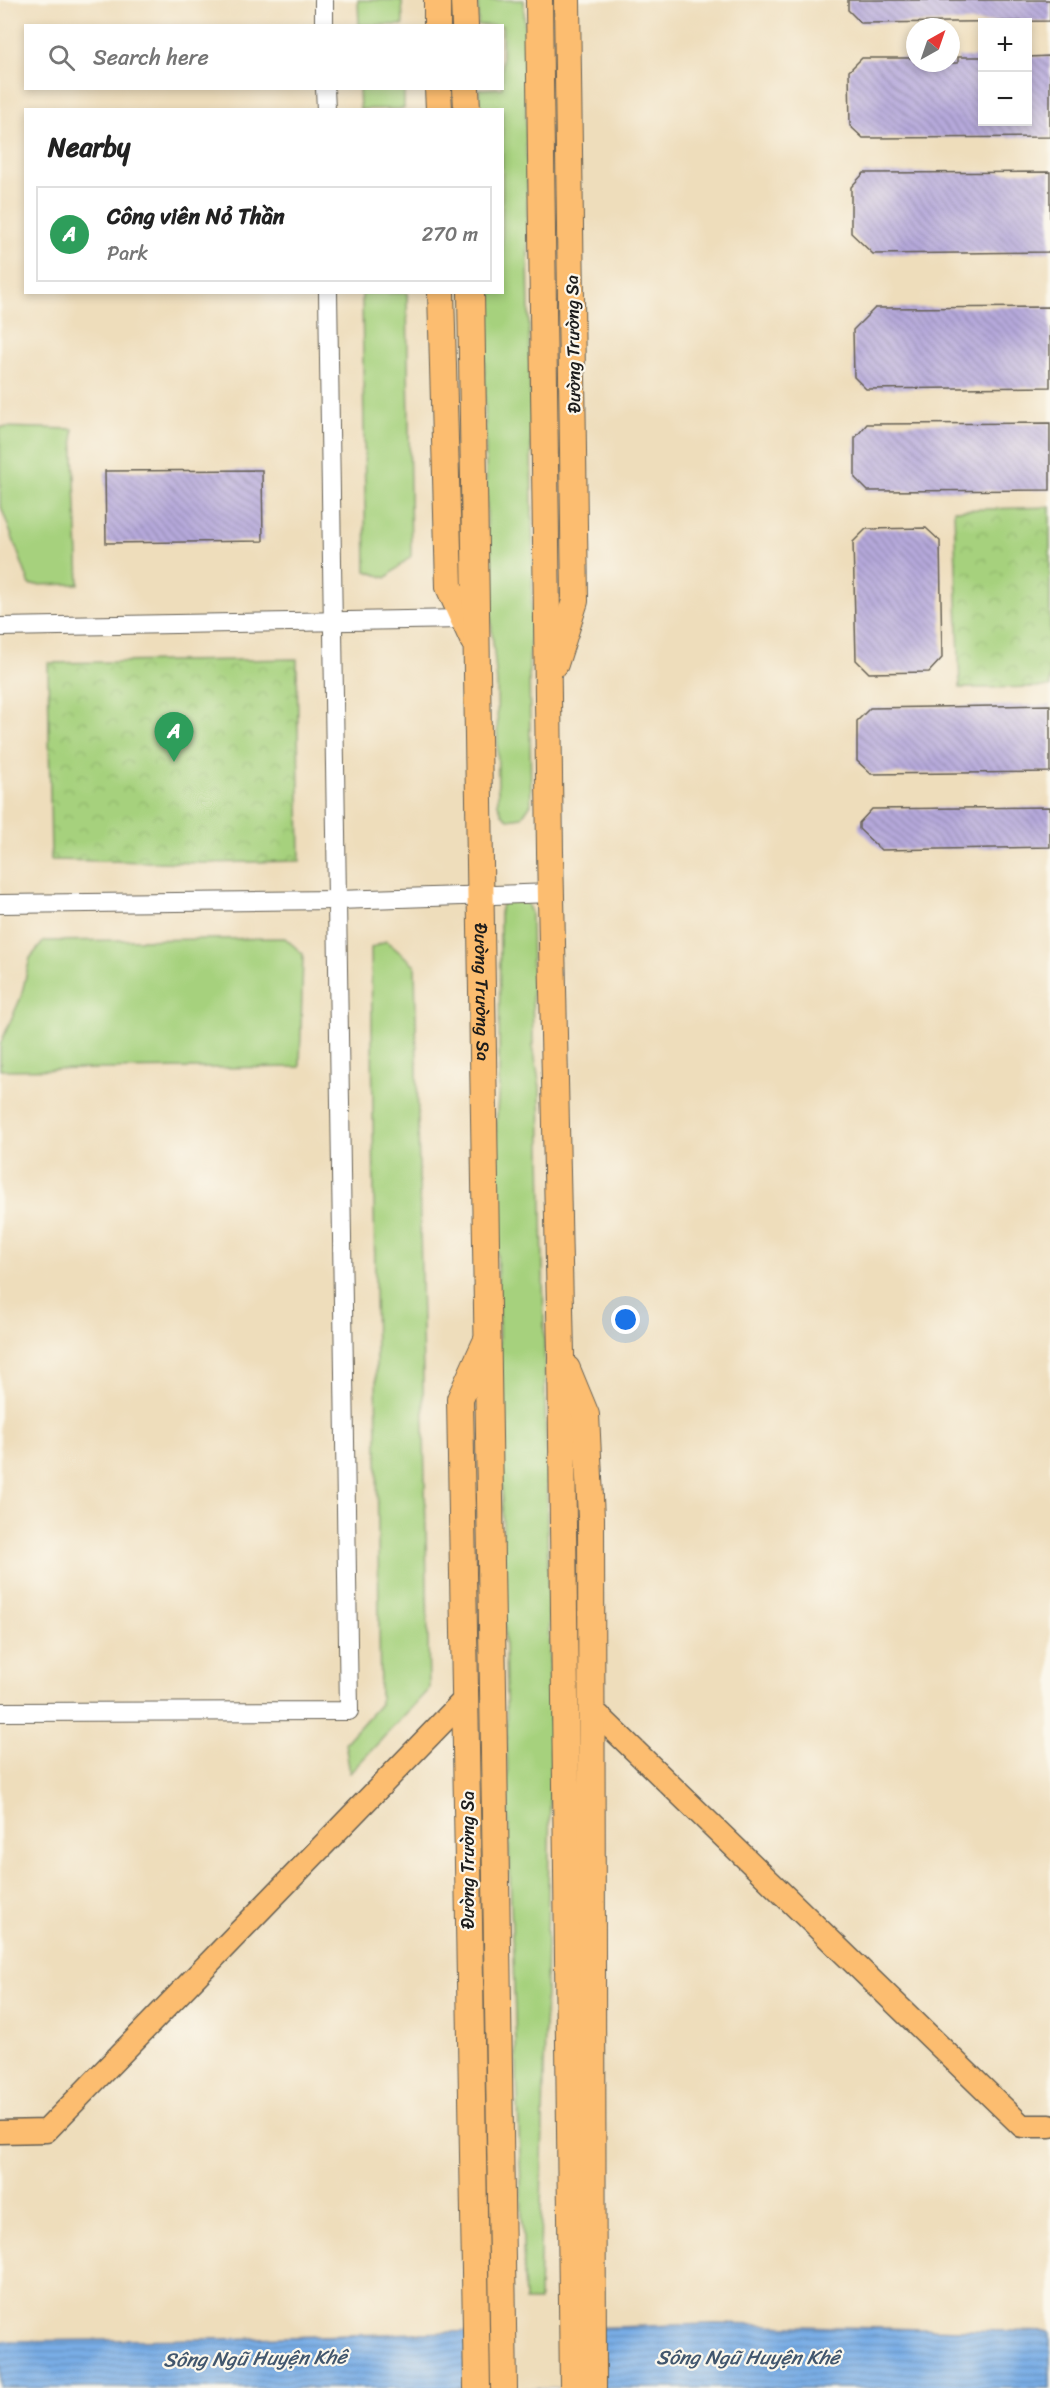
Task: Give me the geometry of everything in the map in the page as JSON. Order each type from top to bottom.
[{"type":"highway","points":[[437,0],[437,24]]},
{"type":"highway","points":[[464,0],[465,24]]},
{"type":"highway","name":"Đường Trường Sa","points":[[539,0],[548,685],[582,2310],[593,2388]]},
{"type":"highway","name":"Đường Trường Sa","points":[[548,685],[575,601],[567,0]]},
{"type":"highway","points":[[438,90],[439,108]]},
{"type":"highway","points":[[466,90],[466,108]]},
{"type":"highway","name":"Đường Trường Sa","points":[[441,294],[449,587],[477,648]]},
{"type":"highway","name":"Đường Trường Sa","points":[[471,294],[504,2388]]},
{"type":"highway","points":[[447,484],[475,484]]},
{"type":"highway","points":[[545,502],[574,502]]},
{"type":"highway","name":"Đường Trường Sa","points":[[477,2388],[460,1400],[488,1337]]},
{"type":"highway","name":"Đường Trường Sa","points":[[561,1354],[586,1415],[591,1518],[592,1709],[582,2310],[573,2388]]},
{"type":"main road","points":[[0,2132],[46,2131],[465,1699]]},
{"type":"main road","points":[[592,1709],[1023,2126],[1050,2126]]},
{"type":"street","points":[[324,0],[324,24]]},
{"type":"street","points":[[325,90],[326,108]]},
{"type":"street","points":[[0,1712],[349,1711],[328,294]]},
{"type":"street","points":[[0,627],[464,619]]},
{"type":"street","points":[[0,904],[337,900],[552,893]]},
{"type":"green space","points":[[358,0],[402,0],[403,24],[359,24]]},
{"type":"green space","points":[[478,0],[524,0],[533,569],[529,665],[531,804],[522,817],[508,819],[502,814],[498,804],[497,683],[488,591],[483,294],[504,294],[504,108],[480,108],[479,90],[504,90],[504,24],[478,24]]},
{"type":"green space","points":[[359,90],[404,90],[404,108],[360,108]]},
{"type":"green space","points":[[362,294],[407,294],[411,556],[386,578],[366,571]]},
{"type":"green space","points":[[0,427],[73,429],[79,584],[30,585],[0,504]]},
{"type":"green space","points":[[1050,507],[1050,687],[960,688],[954,510]]},
{"type":"green space","points":[[297,659],[300,861],[206,863],[51,860],[48,663]]},
{"type":"green space","points":[[509,898],[526,901],[531,913],[533,1046],[540,1087],[551,1758],[539,2301],[525,2301],[509,1846],[495,1141],[499,1083],[500,913],[502,904]]},
{"type":"green space","points":[[285,938],[303,954],[300,1067],[0,1070],[0,1045],[21,997],[30,958],[44,941]]},
{"type":"green space","points":[[386,941],[415,965],[429,1689],[350,1773],[345,1743],[380,1704],[371,948]]},
{"type":"water","name":"Sông Ngũ Huyện Khê","points":[[713,2324],[1050,2332],[1050,2388],[0,2388],[0,2341],[224,2339]]},
{"type":"pier","points":[[592,2324],[593,2388],[477,2388],[475,2327]]},
{"type":"building","points":[[848,0],[1050,0],[1050,21],[1032,21],[1032,18],[978,18],[978,22],[960,22],[960,18],[906,18],[906,23],[861,23],[848,10]]},
{"type":"building","points":[[1050,56],[1050,137],[863,138],[850,126],[849,71],[862,58],[906,58],[906,72],[960,72],[960,57],[978,57],[978,126],[1032,126],[1032,57]]},
{"type":"building","points":[[1050,172],[1050,252],[873,254],[851,233],[851,187],[864,173]]},
{"type":"building","points":[[1050,307],[1050,387],[866,389],[854,377],[853,330],[875,308]]},
{"type":"building","points":[[1050,423],[1050,490],[868,491],[855,478],[855,438],[867,424]]},
{"type":"building","points":[[262,470],[263,541],[106,543],[105,471]]},
{"type":"building","points":[[926,528],[940,541],[942,658],[929,672],[869,673],[856,660],[853,542],[866,529]]},
{"type":"building","points":[[1050,705],[1050,772],[871,774],[857,761],[857,721],[870,708]]},
{"type":"building","points":[[1050,807],[1050,847],[881,850],[859,829],[859,823],[872,809]]},
{"type":"place","name":"Công viên Nỏ Thần","points":[[174,762]]}]
